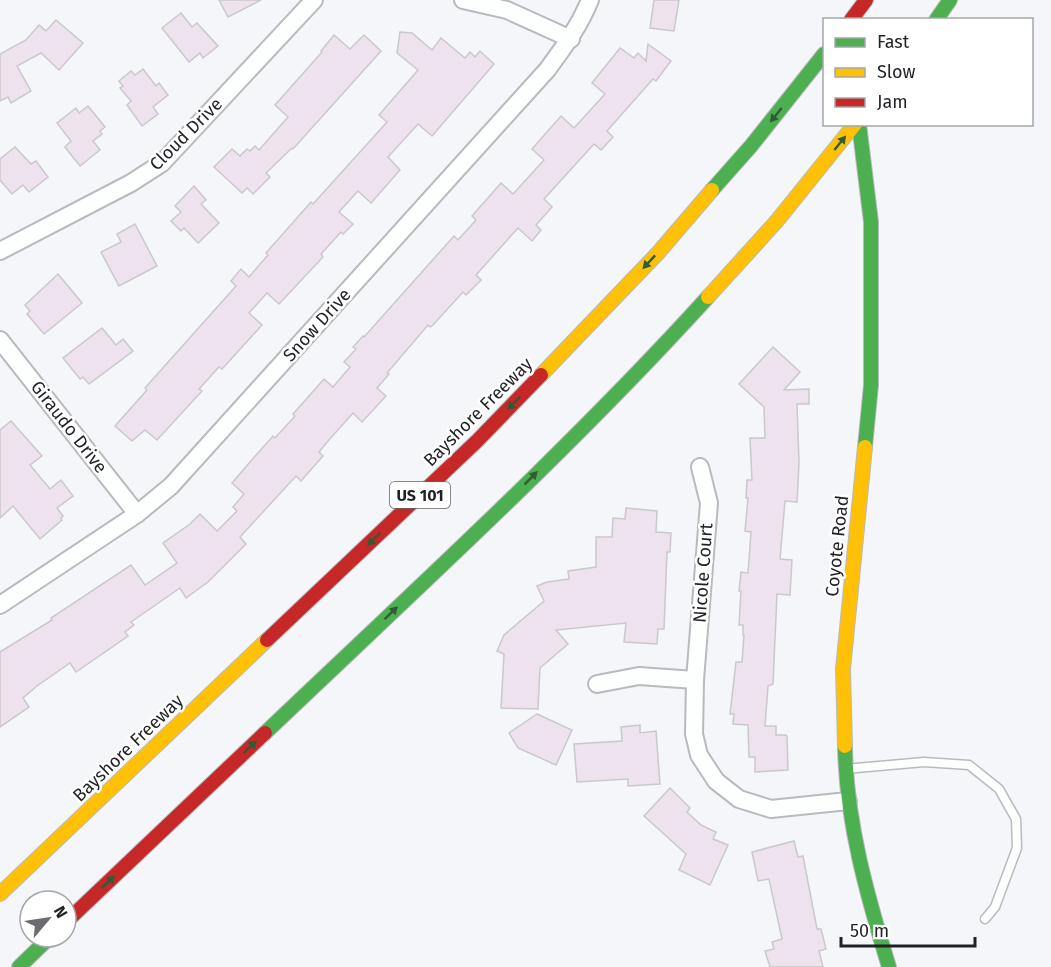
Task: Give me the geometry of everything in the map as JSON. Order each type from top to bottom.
[{"type":"main road","points":[[844,0],[848,18]]},
{"type":"main road","points":[[851,18],[866,0]]},
{"type":"main road","points":[[937,18],[950,0]]},
{"type":"main road","name":"Bayshore Freeway","points":[[0,894],[477,441],[658,253],[751,146],[823,56]]},
{"type":"main road","points":[[78,911],[492,517],[668,341],[723,282],[855,126]]},
{"type":"main road","name":"Coyote Road","points":[[857,126],[871,222],[871,385],[843,669],[845,769],[848,801],[872,909],[889,967]]},
{"type":"main road","points":[[19,967],[38,949]]},
{"type":"street","name":"Cloud Drive","points":[[0,251],[131,183],[162,163],[314,0]]},
{"type":"street","points":[[463,0],[507,10],[571,39]]},
{"type":"street","name":"Snow Drive","points":[[0,605],[137,514],[171,486],[547,70],[571,39],[590,0]]},
{"type":"street","name":"Giraudo Drive","points":[[0,340],[137,514]]},
{"type":"street","name":"Nicole Court","points":[[700,467],[709,502],[695,680],[694,734],[699,755],[716,781],[739,799],[771,809],[848,801]]},
{"type":"street","points":[[597,684],[639,676],[695,680]]},
{"type":"lane","points":[[845,769],[924,762],[969,765],[999,789],[1016,819],[1017,848],[994,907],[985,919]]},
{"type":"building","points":[[219,0],[261,0],[228,17]]},
{"type":"building","points":[[654,0],[679,0],[674,31],[650,28]]},
{"type":"building","points":[[181,13],[192,27],[197,23],[218,46],[203,58],[200,53],[189,62],[162,28]]},
{"type":"building","points":[[56,20],[83,43],[59,70],[41,53],[17,66],[31,91],[11,103],[8,97],[0,101],[0,54],[26,40],[39,25],[46,31]]},
{"type":"building","points":[[400,32],[412,33],[432,50],[441,38],[465,58],[470,52],[475,57],[480,51],[494,64],[432,136],[418,124],[388,157],[400,170],[371,203],[358,191],[339,212],[353,224],[343,234],[341,232],[321,254],[323,257],[279,304],[267,293],[249,313],[262,325],[222,369],[219,367],[199,389],[202,391],[157,440],[145,430],[132,441],[115,426],[147,390],[145,388],[236,286],[231,281],[241,269],[249,277],[268,255],[266,253],[311,202],[313,204],[387,122],[379,115],[418,70],[397,53]]},
{"type":"building","points":[[334,35],[350,49],[364,35],[381,51],[293,149],[266,173],[270,177],[253,194],[247,188],[242,193],[214,167],[232,149],[240,156],[247,149],[250,151],[255,146],[259,150],[288,117],[275,105]]},
{"type":"building","points":[[648,44],[671,61],[656,81],[653,79],[607,131],[613,137],[601,150],[594,144],[544,199],[552,207],[536,225],[541,230],[532,241],[518,228],[476,275],[481,280],[466,295],[463,292],[433,325],[430,327],[428,325],[387,373],[389,374],[377,388],[386,396],[362,422],[353,413],[319,452],[323,456],[301,481],[296,476],[240,537],[246,544],[208,582],[186,598],[180,588],[131,622],[134,625],[125,632],[128,636],[76,672],[70,663],[37,686],[23,698],[29,707],[0,727],[0,652],[52,620],[51,618],[131,565],[145,585],[177,563],[163,543],[200,514],[217,531],[237,511],[233,507],[244,494],[232,483],[273,436],[275,438],[295,416],[293,414],[324,379],[333,387],[350,367],[344,362],[356,349],[353,347],[454,236],[458,240],[476,220],[472,216],[501,183],[513,194],[544,160],[532,149],[561,116],[574,128],[605,94],[592,83],[620,48],[634,58],[638,53],[646,61]]},
{"type":"building","points":[[143,69],[156,86],[159,83],[168,95],[153,107],[158,114],[142,126],[127,105],[131,101],[120,88],[123,86],[119,81],[131,71],[135,75]]},
{"type":"building","points":[[88,106],[105,127],[100,131],[102,134],[93,141],[100,150],[80,166],[65,147],[71,141],[57,123],[76,108],[79,113]]},
{"type":"building","points":[[15,147],[31,164],[36,161],[48,177],[29,192],[23,185],[12,194],[0,180],[0,159]]},
{"type":"building","points":[[194,186],[206,200],[201,204],[219,223],[198,243],[184,228],[181,231],[171,221],[181,212],[175,206]]},
{"type":"building","points":[[135,224],[157,266],[119,286],[101,252],[121,242],[117,234]]},
{"type":"building","points":[[58,274],[82,303],[44,334],[27,314],[30,311],[25,305]]},
{"type":"building","points":[[102,328],[116,345],[123,339],[133,351],[89,384],[83,377],[80,379],[63,358]]},
{"type":"building","points":[[773,347],[800,372],[784,390],[809,389],[809,404],[797,404],[799,463],[797,502],[785,501],[780,559],[792,560],[790,595],[777,594],[773,684],[768,686],[765,726],[776,726],[776,735],[787,736],[788,770],[755,772],[755,757],[749,757],[748,725],[733,724],[734,714],[730,714],[736,662],[742,662],[744,635],[743,625],[739,625],[741,591],[739,591],[741,572],[748,573],[751,532],[745,531],[747,480],[752,480],[750,438],[765,438],[764,407],[739,384]]},
{"type":"building","points":[[11,421],[42,456],[30,465],[50,489],[61,480],[73,496],[57,508],[63,516],[62,520],[40,539],[13,506],[0,518],[0,430]]},
{"type":"building","points":[[626,508],[657,511],[656,532],[671,533],[670,552],[667,552],[664,629],[658,629],[657,644],[624,642],[626,623],[556,630],[568,644],[540,668],[538,709],[501,708],[504,654],[497,651],[504,635],[544,601],[537,586],[569,579],[568,571],[596,567],[596,537],[612,537],[613,518],[625,519]]},
{"type":"building","points":[[537,714],[572,730],[556,765],[518,748],[509,733]]},
{"type":"building","points":[[640,725],[640,733],[656,731],[660,784],[628,786],[628,779],[577,782],[574,744],[622,741],[621,727]]},
{"type":"building","points":[[670,788],[690,808],[687,812],[701,825],[716,832],[713,839],[728,845],[710,885],[679,870],[686,854],[644,816]]},
{"type":"building","points":[[794,841],[798,857],[803,856],[817,929],[821,929],[826,949],[819,951],[823,967],[770,967],[765,951],[774,949],[772,942],[782,939],[769,879],[758,881],[752,852]]},
{"type":"traffic: fast","points":[[937,18],[950,0]]},
{"type":"traffic: fast","points":[[712,190],[751,146],[823,55]]},
{"type":"traffic: fast","points":[[859,126],[871,222],[871,385],[865,447]]},
{"type":"traffic: fast","points":[[265,733],[601,410],[708,297]]},
{"type":"traffic: fast","points":[[845,746],[849,802],[859,858],[889,967]]},
{"type":"traffic: fast","points":[[19,967],[38,949]]},
{"type":"traffic: slow","points":[[708,297],[776,222],[853,126]]},
{"type":"traffic: slow","points":[[541,375],[658,253],[712,190]]},
{"type":"traffic: slow","points":[[845,746],[843,669],[865,447]]},
{"type":"traffic: slow","points":[[0,894],[267,640]]},
{"type":"traffic: jam","points":[[852,18],[866,0]]},
{"type":"traffic: jam","points":[[267,640],[477,441],[541,375]]},
{"type":"traffic: jam","points":[[78,911],[265,733]]}]
